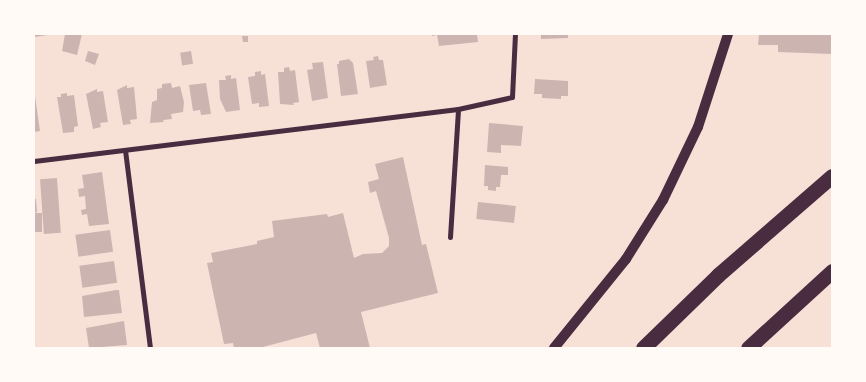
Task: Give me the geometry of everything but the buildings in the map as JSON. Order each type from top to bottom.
[{"type":"highway","points":[[643,348],[718,275],[832,176]]},
{"type":"highway","points":[[748,348],[832,271]]},
{"type":"main road","points":[[554,348],[626,259],[665,196],[702,118],[728,34]]},
{"type":"street","points":[[34,161],[458,109],[512,98],[515,34]]},
{"type":"street","points":[[450,237],[458,109]]},
{"type":"street","points":[[125,150],[150,348]]}]
